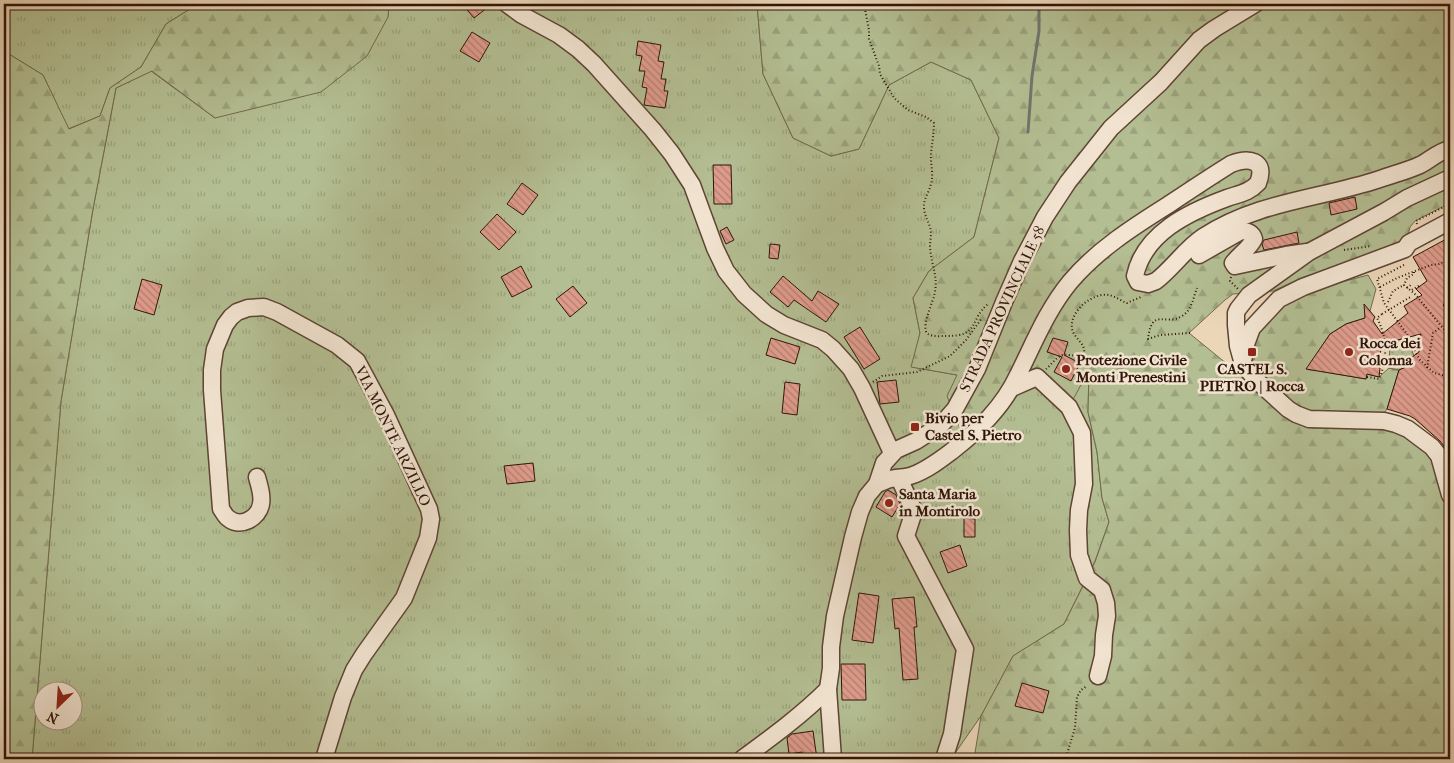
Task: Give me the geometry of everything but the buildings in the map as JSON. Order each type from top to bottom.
[{"type":"street","points":[[507,4],[522,15],[559,35],[578,50],[594,64],[654,130],[692,185],[715,248],[726,271],[744,294],[766,314],[784,325],[822,340],[833,349],[851,369],[862,388],[892,453],[884,463],[876,484],[867,496],[860,512],[834,616],[828,689],[833,759]]},
{"type":"street","name":"STRADA PROVINCIALE 58","points":[[892,453],[936,428],[955,409],[977,369],[1022,261],[1049,210],[1068,182],[1112,128],[1161,82],[1196,43],[1206,34],[1255,4]]},
{"type":"street","points":[[876,484],[893,478],[908,477],[926,469],[965,441],[993,414],[1012,388],[1049,313],[1078,274],[1103,250],[1231,164],[1245,160],[1255,163],[1259,166],[1260,170],[1258,183],[1247,192],[1217,202],[1185,217],[1157,236],[1148,245],[1140,260],[1135,276],[1138,282],[1148,284],[1156,281],[1196,242],[1214,230],[1249,214],[1272,206],[1371,182],[1422,164],[1443,151],[1450,149]]},
{"type":"street","points":[[1450,178],[1407,198],[1309,252],[1249,295],[1236,313],[1236,330],[1243,364],[1256,380],[1288,409],[1305,418],[1390,422],[1411,431],[1432,447],[1439,456],[1450,495]]},
{"type":"street","points":[[1243,364],[1245,347],[1252,328],[1279,299],[1303,287],[1405,249],[1409,243],[1450,221]]},
{"type":"street","points":[[1199,255],[1241,231],[1247,231],[1254,238],[1249,248],[1233,263],[1235,266],[1309,252]]},
{"type":"street","name":"VIA MONTE ARZILLO","points":[[257,477],[262,498],[261,507],[257,515],[245,522],[235,522],[228,518],[220,509],[212,390],[214,349],[231,317],[237,312],[248,308],[264,307],[277,312],[337,345],[357,361],[386,416],[429,509],[431,519],[428,538],[404,598],[364,654],[350,679],[324,759]]},
{"type":"street","points":[[1012,388],[1037,377],[1068,408],[1082,433],[1084,484],[1078,523],[1079,554],[1087,578],[1102,590],[1108,616],[1104,635],[1103,656],[1098,676]]},
{"type":"street","points":[[899,478],[914,511],[906,536],[965,649],[952,734],[944,759]]},
{"type":"street","points":[[742,759],[784,729],[828,689]]},
{"type":"path","points":[[864,4],[869,39],[880,74],[894,98],[908,110],[926,117],[934,123],[931,153],[932,182],[925,198],[924,208],[930,227],[930,246],[937,283],[924,325],[926,332],[937,336],[964,335],[971,329],[981,309],[987,304]]},
{"type":"path","points":[[1340,250],[1373,246]]},
{"type":"path","points":[[1450,259],[1397,278],[1380,287],[1384,303],[1407,334],[1419,359],[1434,374],[1450,377]]},
{"type":"path","points":[[1388,302],[1393,290],[1404,285],[1407,278],[1414,274],[1414,272]]},
{"type":"path","points":[[1408,288],[1412,284]]},
{"type":"path","points":[[1404,285],[1416,294],[1450,337]]},
{"type":"path","points":[[1412,290],[1420,285]]},
{"type":"path","points":[[1190,333],[1160,335],[1148,338],[1149,328],[1153,321],[1181,317],[1186,312],[1192,305],[1197,288]]},
{"type":"path","points":[[1367,377],[1379,379],[1384,367],[1385,340],[1377,318],[1416,294]]},
{"type":"path","points":[[1037,377],[1060,357],[1064,355],[1080,356],[1084,353],[1084,348],[1072,327],[1080,308],[1095,297],[1107,295],[1127,303]]},
{"type":"path","points":[[862,388],[882,376],[917,372],[950,356],[976,327],[993,301]]},
{"type":"path","points":[[1426,368],[1434,333],[1441,328]]},
{"type":"path","points":[[1071,759],[1067,754],[1075,728],[1077,697],[1081,690],[1098,676]]},
{"type":"green space","points":[[4,4],[198,4],[166,24],[141,67],[110,88],[100,116],[68,129],[43,75],[4,51]]},
{"type":"green space","points":[[198,4],[389,4],[388,17],[367,56],[321,92],[215,118],[152,71],[116,88],[93,209],[61,401],[38,680],[32,680],[32,730],[34,730],[32,759],[4,759],[4,51],[43,75],[69,129],[100,116],[110,88],[141,67],[166,24]]},
{"type":"green space","points":[[389,4],[757,4],[763,74],[793,138],[831,156],[859,149],[889,85],[931,62],[971,80],[999,138],[974,237],[929,271],[913,298],[920,333],[912,367],[1012,388],[1089,368],[1088,412],[1097,452],[1102,498],[1109,522],[1095,561],[1064,624],[1013,656],[981,716],[951,759],[32,759],[34,730],[82,730],[82,680],[38,680],[61,401],[93,209],[116,88],[151,71],[215,118],[388,17]]},
{"type":"green space","points":[[757,4],[1450,4],[1450,203],[1415,221],[1410,227],[1407,239],[1401,245],[1301,278],[1273,291],[1233,294],[1189,333],[1297,421],[1312,428],[1382,428],[1405,433],[1429,454],[1440,476],[1450,527],[1450,759],[974,759],[981,716],[1013,656],[1064,624],[1095,562],[1109,522],[1102,498],[1097,452],[1088,412],[1089,370],[1069,407],[1051,389],[1025,383],[965,441],[947,396],[957,375],[911,367],[920,333],[913,298],[929,271],[974,237],[999,138],[971,80],[931,62],[889,85],[859,149],[831,156],[793,138],[763,74]]},
{"type":"green space","points":[[1368,275],[1376,289],[1370,311],[1365,315],[1365,318],[1346,324],[1330,334],[1307,369],[1366,379],[1367,374],[1379,377],[1389,368],[1399,370],[1387,409],[1384,413],[1320,417],[1293,407],[1247,359],[1254,360],[1256,345],[1249,344],[1254,336],[1288,300],[1319,288]]},
{"type":"green space","points":[[1407,338],[1414,356],[1408,360],[1406,367],[1399,370],[1389,368],[1390,342]]},
{"type":"waterway","points":[[1028,132],[1032,76],[1039,31],[1039,4]]},
{"type":"place","name":"CASTEL S. PIETRO | Rocca","points":[[1252,352]]},
{"type":"place","name":"Rocca dei Colonna","points":[[1349,352]]},
{"type":"place","name":"Protezione Civile Monti Prenestini","points":[[1066,369]]},
{"type":"place","name":"Bivio per Castel S. Pietro","points":[[915,427]]},
{"type":"place","name":"Santa Maria in Montirolo","points":[[889,503]]}]
